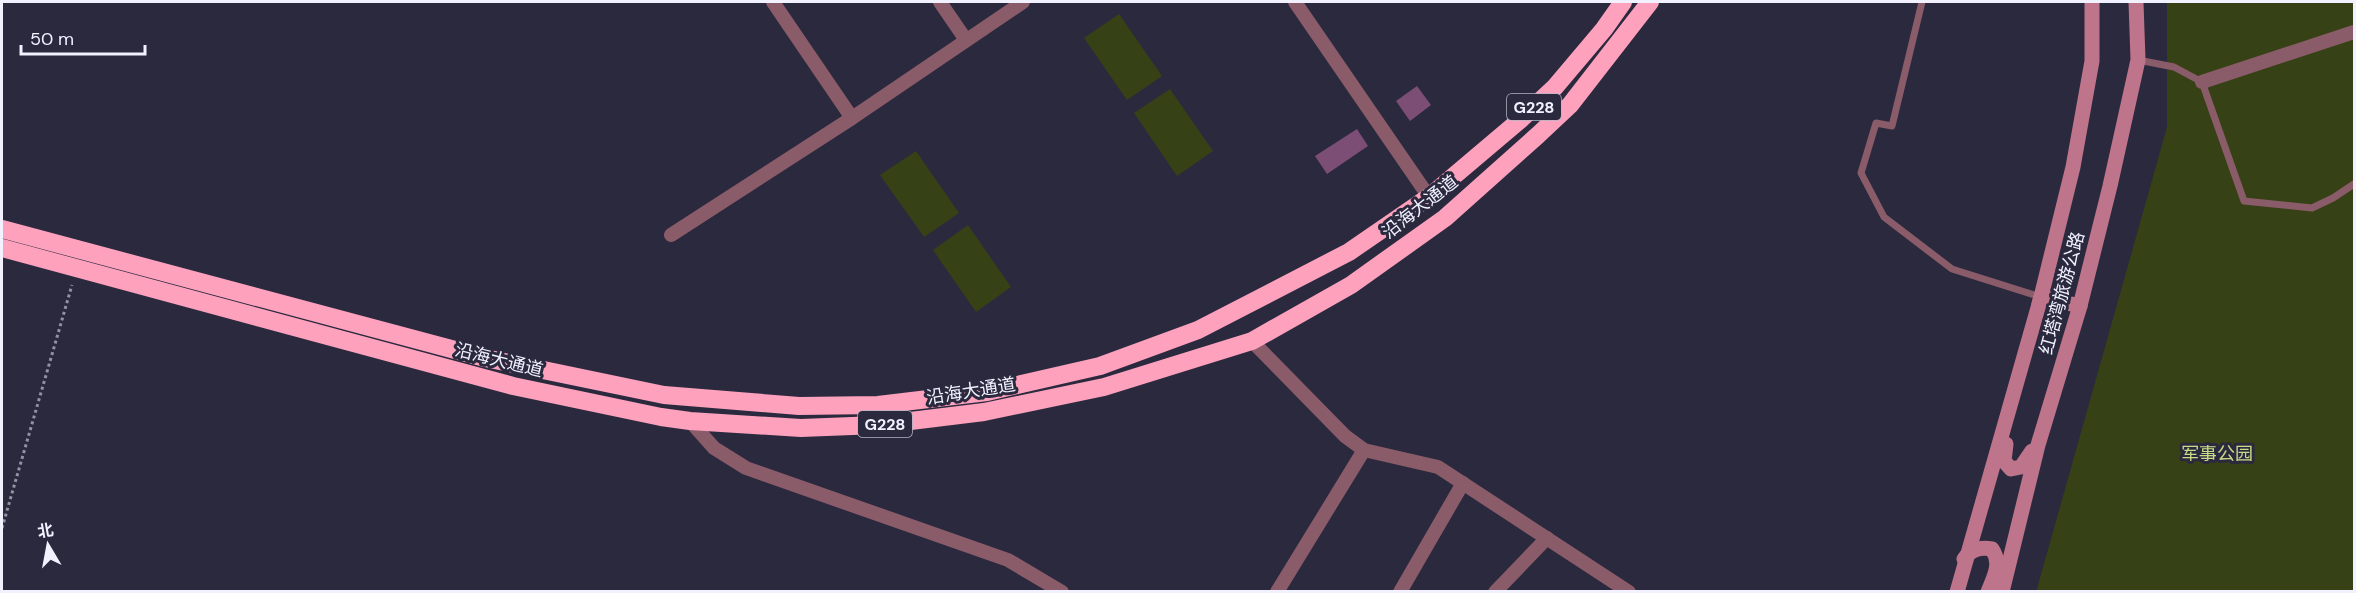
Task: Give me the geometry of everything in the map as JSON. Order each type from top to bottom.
[{"type":"highway","name":"沿海大通道","points":[[2,229],[485,358],[693,399],[799,406],[878,405],[987,392],[1100,366],[1198,330],[1349,252],[1429,197],[1520,120],[1555,87],[1604,29],[1623,2]]},
{"type":"highway","name":"沿海大通道","points":[[2,248],[77,266],[513,386],[690,422],[801,428],[878,425],[984,412],[1104,387],[1252,341],[1351,285],[1444,218],[1570,105],[1650,2]]},
{"type":"highway","points":[[1429,197],[1444,218]]},
{"type":"highway","points":[[1149,348],[1156,371]]},
{"type":"main road","points":[[1957,591],[2041,297],[2073,167],[2092,61],[2092,2]]},
{"type":"main road","name":"红塔湾旅游公路","points":[[2002,591],[2037,445],[2080,306],[2138,60],[2136,2]]},
{"type":"main road","points":[[2041,297],[2080,306]]},
{"type":"main road","points":[[2037,445],[2021,467],[2011,469],[2004,461],[2005,448],[2023,386],[2041,297]]},
{"type":"main road","points":[[1947,591],[1952,576],[1969,552],[1981,548],[1992,549],[1997,557],[1997,568],[1988,591]]},
{"type":"street","points":[[773,2],[852,118]]},
{"type":"street","points":[[940,2],[966,40]]},
{"type":"street","points":[[671,235],[852,118],[1023,2]]},
{"type":"street","points":[[1295,2],[1429,197]]},
{"type":"street","points":[[2202,82],[2355,32]]},
{"type":"street","points":[[1252,341],[1346,436],[1364,450],[1438,467],[1629,591]]},
{"type":"street","points":[[690,422],[714,448],[746,468],[1008,560],[1062,591]]},
{"type":"street","points":[[1277,591],[1364,450]]},
{"type":"street","points":[[1400,591],[1463,483]]},
{"type":"street","points":[[1495,591],[1547,538]]},
{"type":"lane","points":[[1922,2],[1892,126],[1876,123],[1861,173],[1884,217],[1952,269],[2041,297]]},
{"type":"lane","points":[[2138,60],[2174,67],[2202,82],[2244,201],[2312,208],[2355,184]]},
{"type":"path","points":[[2,528],[77,266]]},
{"type":"green space","name":"军事公园","points":[[2167,2],[2354,2],[2354,591],[2036,592],[2167,127]]},
{"type":"green space","points":[[1119,14],[1162,76],[1127,100],[1084,38]]},
{"type":"green space","points":[[1170,89],[1213,151],[1177,176],[1134,113]]},
{"type":"green space","points":[[916,151],[959,213],[924,237],[880,175]]},
{"type":"green space","points":[[968,225],[1011,287],[976,312],[933,250]]},
{"type":"building","points":[[1417,86],[1431,105],[1410,121],[1396,101]]},
{"type":"building","points":[[1357,129],[1368,146],[1327,174],[1315,156]]}]
